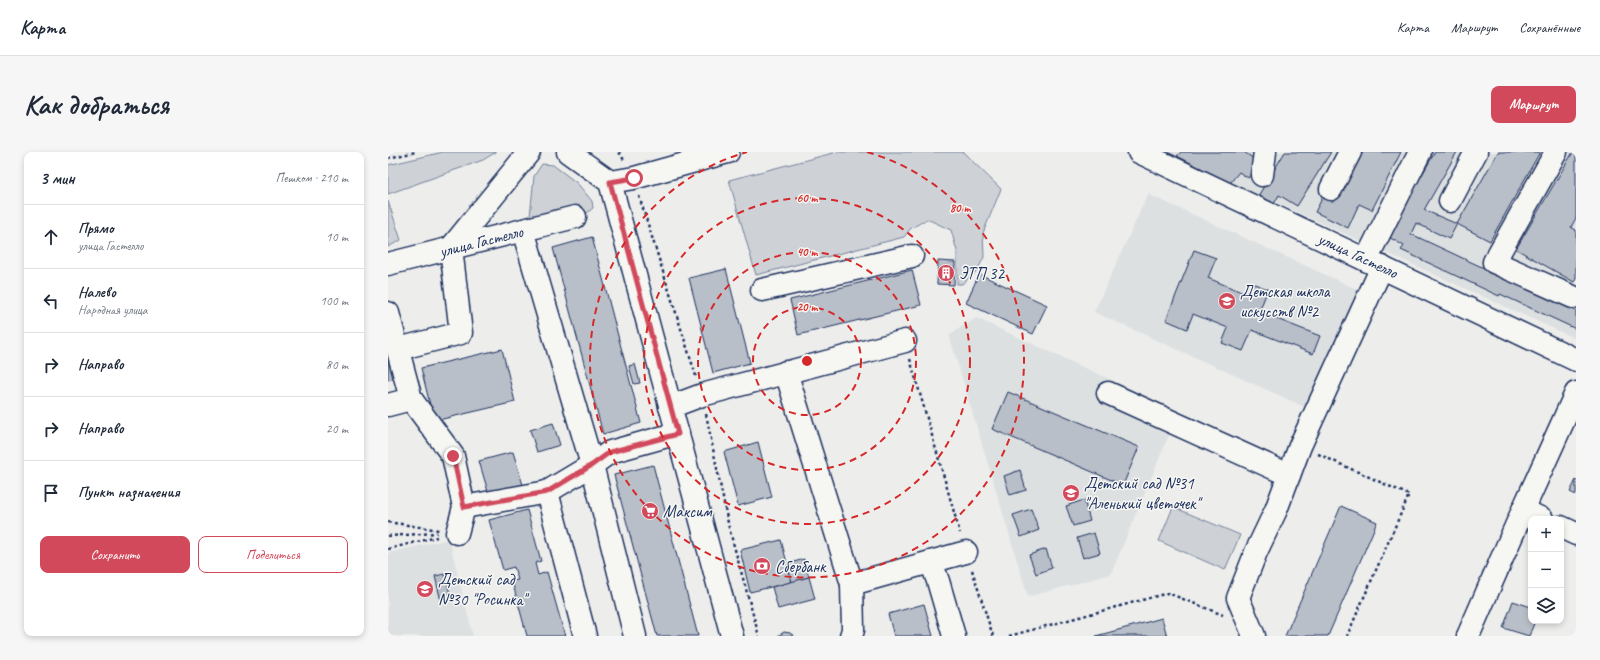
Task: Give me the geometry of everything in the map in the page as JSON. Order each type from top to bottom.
[{"type":"street","points":[[398,349],[461,333],[451,248],[529,152]]},
{"type":"street","points":[[568,152],[610,182],[732,636]]},
{"type":"street","points":[[610,182],[634,178],[728,152]]},
{"type":"street","name":"улица Гастелло","points":[[1139,152],[1576,360]]},
{"type":"street","points":[[1262,175],[1265,152]]},
{"type":"street","points":[[1331,189],[1350,152]]},
{"type":"street","points":[[1251,630],[1238,598],[1256,552],[1276,510],[1300,446],[1420,152]]},
{"type":"street","points":[[1450,201],[1476,152]]},
{"type":"street","points":[[1556,152],[1494,262],[1573,297]]},
{"type":"street","name":"улица Гастелло","points":[[388,264],[575,217]]},
{"type":"street","points":[[523,230],[592,465],[635,636]]},
{"type":"street","points":[[762,290],[912,256]]},
{"type":"street","points":[[388,313],[411,399],[453,456],[464,507],[457,532]]},
{"type":"street","points":[[670,407],[702,395],[905,340]]},
{"type":"street","points":[[786,372],[852,584],[853,630],[851,636]]},
{"type":"street","points":[[1108,393],[1289,475]]},
{"type":"street","points":[[1468,636],[1576,393]]},
{"type":"street","points":[[388,405],[411,399]]},
{"type":"street","points":[[464,507],[547,492],[592,465],[610,452],[678,434]]},
{"type":"street","points":[[547,492],[585,636]]},
{"type":"street","points":[[1523,510],[1536,516]]},
{"type":"street","points":[[1564,528],[1576,534]]},
{"type":"street","points":[[852,584],[966,552]]},
{"type":"street","points":[[930,562],[938,581],[954,636]]},
{"type":"path","points":[[388,158],[416,152]]},
{"type":"path","points":[[905,340],[966,552],[993,636]]},
{"type":"path","points":[[1300,446],[1409,495],[1347,636]]},
{"type":"path","points":[[388,522],[457,532]]},
{"type":"path","points":[[388,536],[457,532]]},
{"type":"path","points":[[388,549],[457,532]]},
{"type":"path","points":[[1009,636],[1168,593],[1251,630]]},
{"type":"shaded area","points":[[443,152],[496,152],[483,160],[388,194],[388,165]]},
{"type":"shaded area","points":[[837,152],[963,152],[1001,189],[983,233],[984,257],[977,271],[962,284],[957,284],[957,251],[951,230],[927,219],[910,229],[904,237],[756,275],[729,180]]},
{"type":"shaded area","points":[[1165,152],[1576,152],[1576,339]]},
{"type":"shaded area","points":[[542,164],[553,165],[577,183],[592,201],[593,208],[587,213],[535,222],[530,216],[534,176]]},
{"type":"shaded area","name":"Детская школа искусств №2","points":[[1148,194],[1361,291],[1307,408],[1094,312]]},
{"type":"shaded area","points":[[388,201],[401,240],[388,247]]},
{"type":"shaded area","name":"Детский сад №31 \"Аленький цветочек\"","points":[[976,318],[1179,411],[1111,574],[1028,597],[949,335]]},
{"type":"shaded area","points":[[1173,507],[1240,535],[1225,570],[1159,541]]},
{"type":"shaded area","name":"Детский сад №30 \"Росинка\"","points":[[449,539],[473,636],[388,636],[388,553]]},
{"type":"building","points":[[1181,152],[1244,152],[1260,163],[1248,178],[1239,172],[1230,183],[1177,156]]},
{"type":"building","points":[[1285,152],[1331,152],[1297,206],[1279,195],[1274,204],[1258,196]]},
{"type":"building","points":[[1363,152],[1401,152],[1372,210],[1359,204],[1348,228],[1315,212],[1327,189],[1340,194]]},
{"type":"building","points":[[1435,152],[1457,152],[1424,210],[1457,224],[1449,239],[1416,223],[1411,234],[1576,311],[1576,329],[1500,294],[1499,296],[1401,250],[1404,246],[1387,236]]},
{"type":"building","points":[[1498,152],[1540,152],[1490,241],[1457,224]]},
{"type":"building","points":[[1573,152],[1576,152],[1576,218],[1571,227],[1576,230],[1576,279],[1574,282],[1516,249]]},
{"type":"building","points":[[592,237],[641,423],[603,434],[553,248]]},
{"type":"building","points":[[1194,250],[1216,258],[1208,278],[1244,293],[1249,282],[1268,289],[1259,312],[1320,336],[1313,354],[1252,330],[1243,351],[1222,343],[1228,328],[1193,314],[1187,329],[1166,320]]},
{"type":"building","name":"ЭТП 32","points":[[938,261],[955,262],[954,285],[937,284]]},
{"type":"building","points":[[726,269],[750,363],[713,373],[689,278]]},
{"type":"building","points":[[912,270],[921,305],[798,335],[790,300]]},
{"type":"building","points":[[979,274],[1047,305],[1033,334],[966,303]]},
{"type":"building","points":[[388,343],[397,378],[388,380]]},
{"type":"building","points":[[502,349],[515,402],[434,421],[421,368]]},
{"type":"building","points":[[635,364],[640,383],[634,384],[629,366]]},
{"type":"building","points":[[1008,392],[1139,447],[1123,485],[992,429]]},
{"type":"building","points":[[553,423],[560,445],[537,452],[530,430]]},
{"type":"building","points":[[758,442],[772,497],[738,506],[724,452]]},
{"type":"building","points":[[513,452],[523,485],[489,495],[479,461]]},
{"type":"building","points":[[653,465],[698,636],[657,636],[614,475]]},
{"type":"building","points":[[1020,470],[1026,490],[1010,495],[1004,476]]},
{"type":"building","points":[[1576,480],[1576,495],[1570,492]]},
{"type":"building","points":[[1084,500],[1090,521],[1073,526],[1066,506]]},
{"type":"building","points":[[1341,506],[1377,522],[1328,636],[1285,636]]},
{"type":"building","points":[[1031,509],[1039,530],[1021,537],[1013,515]]},
{"type":"building","points":[[527,510],[541,561],[535,563],[538,575],[547,572],[565,636],[527,636],[512,581],[518,580],[514,567],[503,570],[489,520]]},
{"type":"building","points":[[1094,533],[1100,553],[1083,558],[1077,538]]},
{"type":"building","points":[[781,540],[792,582],[750,592],[740,550]]},
{"type":"building","points":[[1046,549],[1052,568],[1036,574],[1029,555]]},
{"type":"building","points":[[804,559],[809,577],[792,582],[787,564]]},
{"type":"building","points":[[445,574],[451,598],[441,601],[435,576]]},
{"type":"building","points":[[809,577],[815,599],[778,609],[772,587]]},
{"type":"building","points":[[1513,601],[1528,606],[1528,624],[1534,624],[1529,636],[1503,628]]},
{"type":"building","points":[[924,604],[933,636],[894,636],[888,614]]},
{"type":"building","points":[[1162,618],[1167,636],[1096,636]]},
{"type":"building","points":[[784,632],[790,633],[794,636],[778,636]]},
{"type":"place","name":"ЭТП 32","points":[[946,273]]},
{"type":"place","name":"Детская школа искусств №2","points":[[1227,301]]},
{"type":"place","name":"Детский сад №31 \"Аленький цветочек\"","points":[[1071,493]]},
{"type":"place","name":"Максим","points":[[650,511]]},
{"type":"place","name":"Сбербанк","points":[[762,566]]},
{"type":"place","name":"Детский сад №30 \"Росинка\"","points":[[425,589]]},
{"type":"route","points":[[453,456],[464,507],[547,492],[592,465],[610,452],[678,434],[610,182],[634,178]]}]
